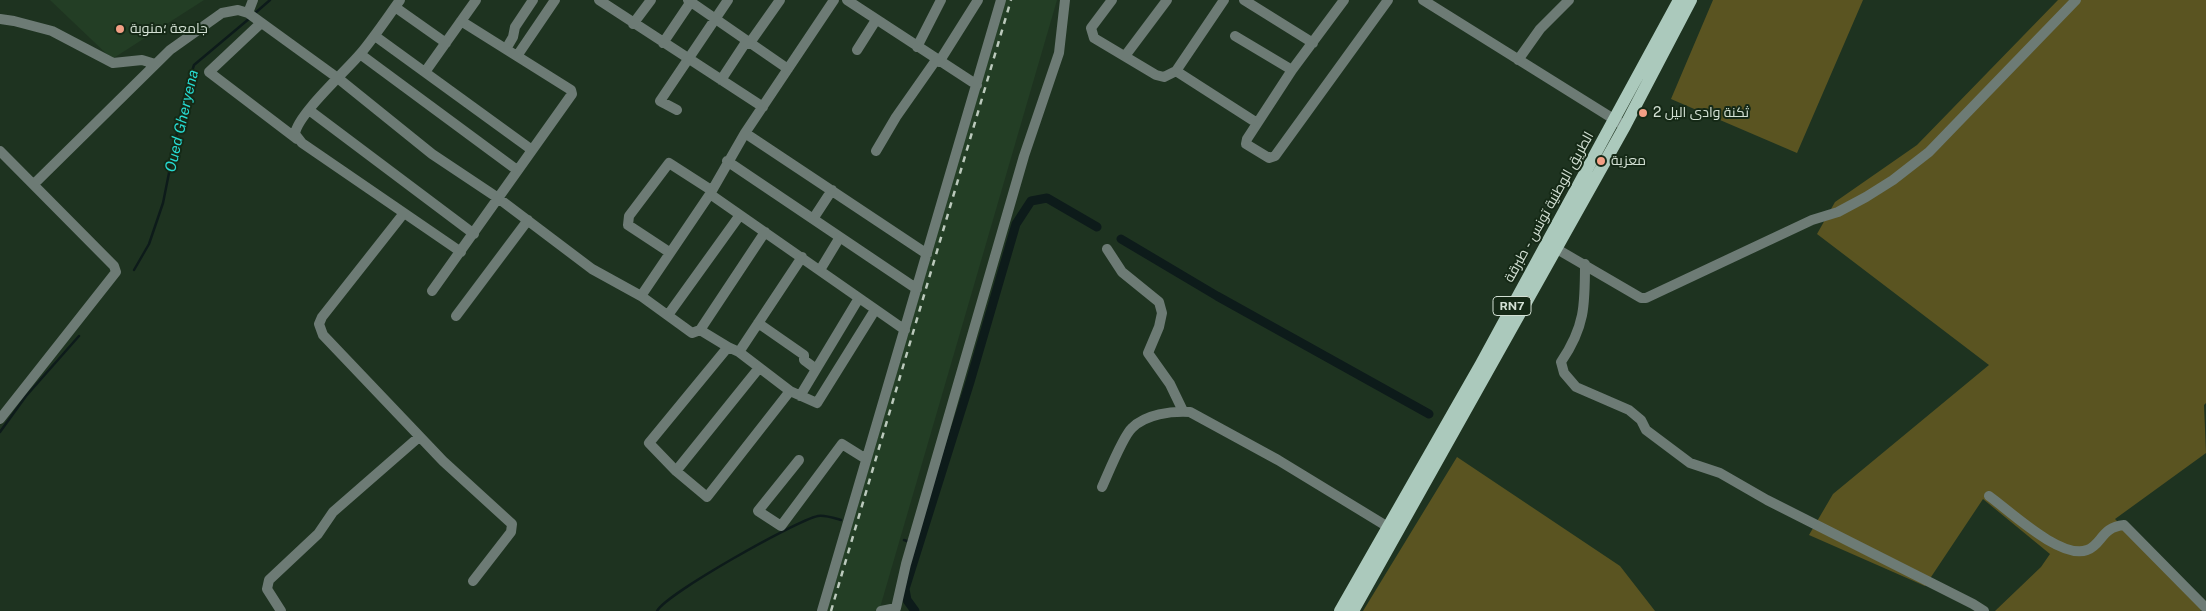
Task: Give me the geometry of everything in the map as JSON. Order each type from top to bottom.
[{"type":"main road","name":"الطريق الوطنية تونس - طبرقة","points":[[1620,123],[1679,0]]},
{"type":"main road","name":"الطريق الوطنية تونس - طبرقة","points":[[1340,611],[1691,0]]},
{"type":"main road","name":"الطريق الوطنية تونس - طبرقة","points":[[1353,611],[1515,324],[1551,246]]},
{"type":"street","points":[[253,0],[255,18],[210,72],[297,139],[462,252]]},
{"type":"street","points":[[425,72],[476,0]]},
{"type":"street","points":[[506,49],[513,37],[515,27],[533,0]]},
{"type":"street","points":[[517,56],[555,0]]},
{"type":"street","points":[[634,24],[651,0]]},
{"type":"street","points":[[677,110],[660,101],[728,0]]},
{"type":"street","points":[[721,80],[780,0]]},
{"type":"street","points":[[641,296],[668,252],[710,192],[745,132],[834,0]]},
{"type":"street","points":[[847,0],[937,61],[977,85]]},
{"type":"street","points":[[917,47],[941,0]]},
{"type":"street","points":[[876,151],[896,117],[978,0]]},
{"type":"street","points":[[822,611],[1001,0]]},
{"type":"street","points":[[881,611],[896,608],[1024,156],[1059,53],[1065,0]]},
{"type":"street","points":[[1112,0],[1091,28],[1094,38],[1156,75],[1164,77],[1176,71],[1224,0]]},
{"type":"street","points":[[1244,0],[1313,43]]},
{"type":"street","points":[[1344,0],[1292,70],[1247,139],[1246,144],[1269,158],[1274,158],[1388,0]]},
{"type":"street","points":[[1423,0],[1620,123]]},
{"type":"street","points":[[1518,60],[1540,29],[1568,0]]},
{"type":"street","points":[[1551,246],[1641,298],[1646,298],[1866,197],[1893,180],[1929,152],[2076,0]]},
{"type":"street","points":[[663,43],[690,1],[747,43],[788,69]]},
{"type":"street","points":[[1125,56],[1164,1]]},
{"type":"street","points":[[605,2],[634,24],[763,107]]},
{"type":"street","points":[[297,139],[296,130],[309,110],[339,79],[375,36],[397,4],[446,43]]},
{"type":"street","points":[[34,184],[155,64],[186,38],[222,13],[238,10],[255,18],[339,79],[432,154],[498,198],[592,269],[641,296],[692,333],[700,330],[765,232]]},
{"type":"street","points":[[0,19],[52,31],[113,63],[142,60],[155,64]]},
{"type":"street","points":[[857,50],[876,20]]},
{"type":"street","points":[[432,291],[462,252],[572,92],[461,22]]},
{"type":"street","points":[[375,36],[532,150]]},
{"type":"street","points":[[1235,36],[1292,70]]},
{"type":"street","points":[[360,54],[517,170]]},
{"type":"street","points":[[1176,71],[1257,123]]},
{"type":"street","points":[[309,110],[474,234]]},
{"type":"street","points":[[745,132],[927,254]]},
{"type":"street","points":[[0,151],[114,266],[116,272],[0,419]]},
{"type":"street","points":[[727,161],[917,289]]},
{"type":"street","points":[[668,252],[628,225],[629,216],[669,163],[905,330]]},
{"type":"street","points":[[813,219],[832,190]]},
{"type":"street","points":[[404,213],[322,317],[319,328],[328,342],[419,437],[512,524],[511,532],[473,581]]},
{"type":"street","points":[[668,315],[740,215]]},
{"type":"street","points":[[456,316],[528,220]]},
{"type":"street","points":[[820,270],[840,237]]},
{"type":"street","points":[[1106,249],[1122,272],[1159,302],[1162,313],[1159,327],[1148,353],[1170,384],[1184,411]]},
{"type":"street","points":[[739,352],[802,257]]},
{"type":"street","points":[[1585,264],[1584,311],[1580,328],[1561,362],[1564,373],[1576,387],[1629,410],[1641,420],[1646,430],[1690,463],[1720,472],[1767,500],[1984,611]]},
{"type":"street","points":[[800,396],[859,298]]},
{"type":"street","points":[[700,330],[739,352],[790,391],[813,403],[820,401],[875,310]]},
{"type":"street","points":[[758,323],[794,347],[804,355],[804,360],[816,368]]},
{"type":"street","points":[[728,346],[649,443],[676,471],[707,497],[790,391]]},
{"type":"street","points":[[676,471],[759,368]]},
{"type":"street","points":[[1102,487],[1131,428],[1151,416],[1184,411],[1190,412],[1278,460],[1388,527]]},
{"type":"street","points":[[280,611],[267,589],[269,580],[318,534],[333,512],[419,437]]},
{"type":"street","points":[[799,460],[758,512],[781,526],[842,444],[866,459]]},
{"type":"street","points":[[1989,496],[2054,544],[2070,552],[2087,550],[2113,527],[2124,525],[2206,608]]},
{"type":"shaded area","name":"جامعة ؛منوبة","points":[[50,0],[204,0],[112,59]]},
{"type":"shaded area","points":[[1005,0],[1057,0],[879,611],[827,611]]},
{"type":"shaded area","points":[[1713,0],[1863,0],[1797,153],[1671,99]]},
{"type":"shaded area","points":[[2058,0],[2206,0],[2206,403],[2204,405],[2206,453],[2115,519],[2203,609],[2200,611],[1995,611],[2041,567],[2050,554],[1983,499],[1925,586],[1809,535],[1833,494],[1989,365],[1817,234],[1835,202],[1917,145]]},
{"type":"shaded area","points":[[1457,457],[1620,566],[1655,611],[1363,611]]},
{"type":"waterway","name":"Oued Gheryena","points":[[254,14],[270,0]]},
{"type":"waterway","name":"Oued Gheryena","points":[[134,270],[149,244],[163,203],[185,93],[194,65],[250,18]]},
{"type":"waterway","points":[[915,611],[907,600],[905,589],[970,382],[1016,224],[1031,201],[1047,198],[1097,227]]},
{"type":"waterway","points":[[1121,239],[1217,296],[1429,414]]},
{"type":"waterway","name":"Oued Gheryena","points":[[0,432],[26,396],[79,336]]},
{"type":"waterway","points":[[657,611],[666,602],[706,575],[784,531],[818,516],[827,516],[841,520]]},
{"type":"waterway","points":[[904,540],[910,542]]},
{"type":"railway","points":[[831,611],[1011,0]]},
{"type":"place","name":"جامعة ؛منوبة","points":[[120,29]]},
{"type":"place","name":"ثكنة وادى اليل 2","points":[[1643,113]]},
{"type":"place","name":"معزية","points":[[1601,161]]}]
